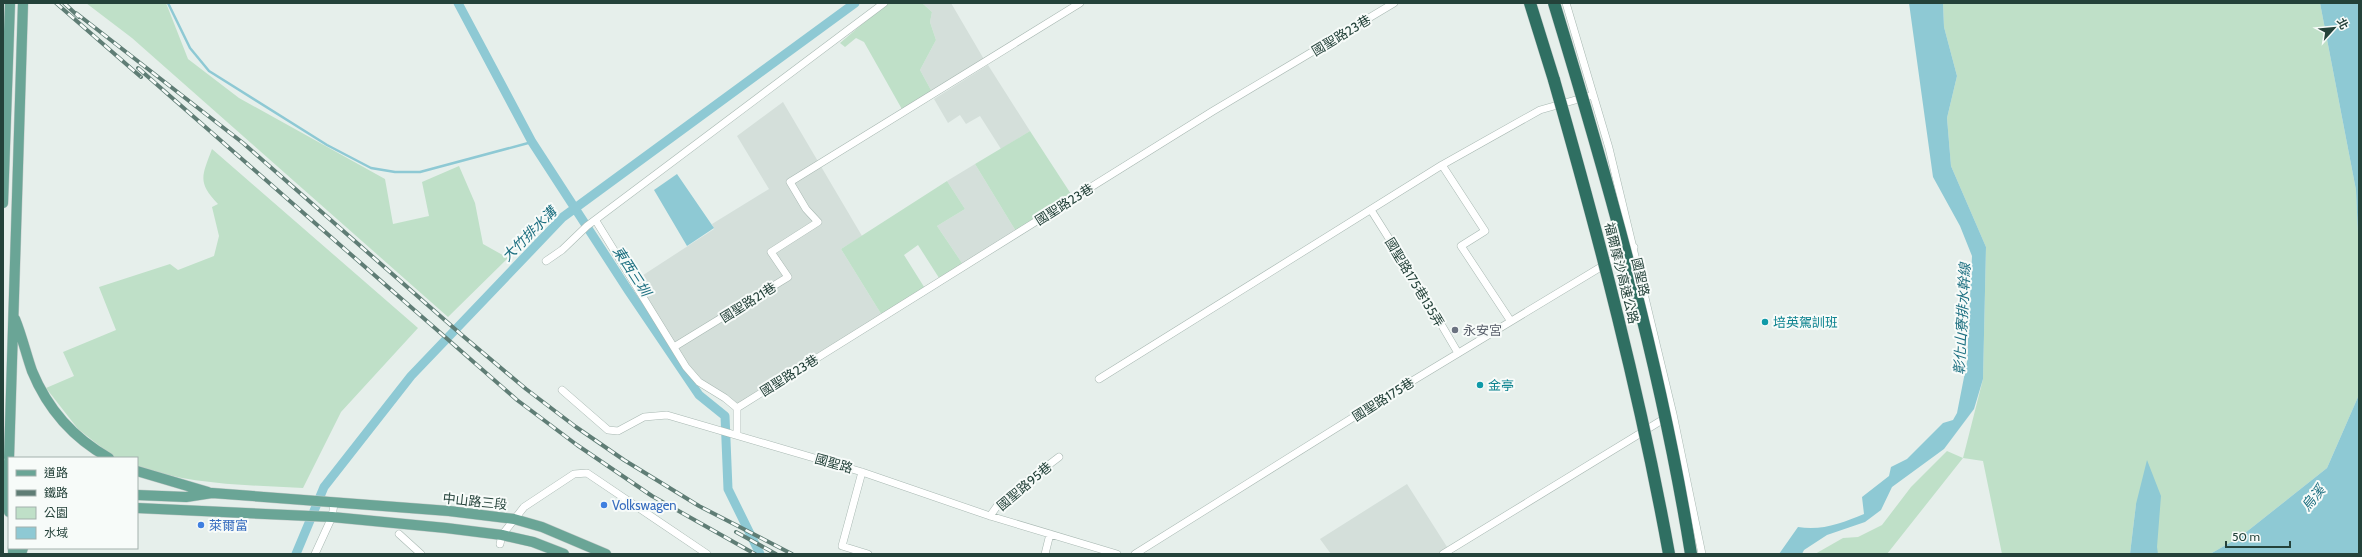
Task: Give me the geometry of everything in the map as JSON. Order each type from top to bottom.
[{"type":"highway","name":"福爾摩沙高速公路","points":[[1530,3],[1591,210],[1625,340],[1649,448],[1669,554]]},
{"type":"highway","name":"福爾摩沙高速公路","points":[[1554,3],[1616,212],[1668,432],[1692,554]]},
{"type":"main road","points":[[3,203],[10,3]]},
{"type":"main road","points":[[9,457],[23,3]]},
{"type":"main road","points":[[13,315],[32,370],[52,408],[67,428],[109,457]]},
{"type":"main road","points":[[138,471],[212,493]]},
{"type":"main road","points":[[7,506],[8,474]]},
{"type":"main road","points":[[138,495],[186,497],[212,493]]},
{"type":"main road","name":"中山路三段","points":[[212,493],[332,504],[449,511],[514,519],[542,527],[606,554]]},
{"type":"main road","points":[[138,508],[331,518],[533,542],[564,554]]},
{"type":"street","points":[[546,261],[562,250],[587,226],[596,221],[884,3]]},
{"type":"street","name":"國聖路21巷","points":[[674,347],[788,277],[771,252],[818,222],[806,209],[790,182],[1080,3]]},
{"type":"street","name":"國聖路23巷","points":[[737,408],[1213,111],[1394,3]]},
{"type":"street","name":"國聖路","points":[[1566,3],[1609,148],[1634,247],[1702,554]]},
{"type":"street","points":[[1099,379],[1442,165],[1540,110],[1593,95]]},
{"type":"street","points":[[1442,165],[1485,231],[1461,246],[1510,320]]},
{"type":"street","name":"國聖路175巷135弄","points":[[1371,210],[1414,278],[1458,354]]},
{"type":"street","points":[[596,221],[686,367],[699,382],[725,398],[737,408],[737,435]]},
{"type":"street","name":"國聖路175巷","points":[[1136,554],[1458,354],[1510,320],[1634,247]]},
{"type":"street","name":"國聖路","points":[[562,390],[608,430],[618,431],[644,417],[667,415],[862,472],[990,516],[1118,554]]},
{"type":"street","points":[[1443,554],[1672,414]]},
{"type":"street","name":"國聖路95巷","points":[[990,516],[1000,502],[1060,457]]},
{"type":"street","points":[[862,472],[842,546],[868,554]]},
{"type":"street","points":[[501,539],[514,519],[524,508],[574,474],[587,473],[707,554]]},
{"type":"street","points":[[315,554],[331,518],[332,504]]},
{"type":"street","points":[[398,534],[421,554]]},
{"type":"street","points":[[1045,554],[1050,534]]},
{"type":"shaded area","points":[[922,3],[951,3],[985,61],[932,92],[920,70],[936,40],[930,22],[932,12]]},
{"type":"shaded area","points":[[988,65],[1030,131],[1001,149],[980,116],[966,124],[960,115],[948,123],[934,99]]},
{"type":"shaded area","points":[[783,102],[862,236],[841,249],[883,317],[740,406],[694,379],[634,281],[714,229],[712,224],[769,189],[737,136]]},
{"type":"shaded area","points":[[975,164],[1017,233],[964,266],[937,226],[965,209],[947,181]]},
{"type":"shaded area","points":[[1407,484],[1449,550],[1443,554],[1331,554],[1320,539]]},
{"type":"green space","points":[[86,3],[166,3],[188,59],[239,98],[385,179],[393,224],[429,216],[422,182],[459,166],[475,203],[483,244],[508,258],[448,317],[132,38]]},
{"type":"green space","points":[[887,3],[922,3],[932,12],[930,22],[936,40],[920,70],[932,92],[903,111],[864,42],[856,38],[845,47],[840,43]]},
{"type":"green space","points":[[1943,3],[2320,3],[2356,190],[2359,256],[2358,397],[2327,468],[2240,537],[2210,554],[2158,554],[2136,504],[2130,554],[2002,554],[1983,461],[1963,458],[1983,379],[1986,247],[1951,166],[1947,118],[1957,76],[1944,27]]},
{"type":"green space","points":[[1030,131],[1071,194],[1017,233],[975,164]]},
{"type":"green space","points":[[212,149],[418,328],[341,412],[303,488],[198,481],[138,466],[138,457],[114,457],[78,429],[46,388],[74,376],[63,352],[116,330],[99,287],[170,264],[178,270],[214,256],[219,236],[212,207],[218,204],[204,184],[203,178]]},
{"type":"green space","points":[[947,181],[965,209],[937,226],[964,266],[941,281],[918,245],[904,255],[926,290],[883,317],[841,249]]},
{"type":"green space","points":[[1947,451],[1963,458],[1887,554],[1815,554],[1843,538],[1858,537],[1882,525],[1911,487]]},
{"type":"water","points":[[1909,3],[1943,3],[1944,27],[1957,76],[1947,118],[1951,166],[1986,247],[1983,379],[1974,409],[1944,449],[1892,487],[1881,510],[1865,522],[1827,535],[1804,550],[1802,554],[1779,554],[1798,527],[1824,527],[1864,514],[1862,497],[1889,476],[1891,467],[1907,459],[1943,423],[1953,420],[1957,413],[1967,362],[1972,256],[1960,226],[1933,177]]},
{"type":"water","points":[[2320,3],[2359,3],[2359,256],[2356,190]]},
{"type":"water","points":[[677,174],[714,228],[687,246],[654,190]]},
{"type":"water","name":"烏溪","points":[[2359,376],[2359,554],[2210,554],[2240,537],[2327,468],[2358,397]]},
{"type":"water","points":[[2147,460],[2161,496],[2157,547],[2158,554],[2130,554],[2136,504]]},
{"type":"waterway","points":[[168,3],[190,48],[209,71],[327,145],[371,168],[395,172],[420,172],[532,142]]},
{"type":"waterway","name":"東西三圳","points":[[458,3],[532,142],[628,290],[699,395],[725,416],[728,489],[760,554]]},
{"type":"waterway","name":"大竹排水溝","points":[[296,554],[324,487],[411,376],[563,217],[855,3]]},
{"type":"railway","points":[[56,3],[141,77]]},
{"type":"railway","points":[[64,3],[79,17]]},
{"type":"railway","points":[[76,13],[243,143],[463,336],[526,389],[576,427],[624,460],[699,506],[792,554]]},
{"type":"railway","points":[[138,68],[517,400],[577,445],[652,496],[755,554]]},
{"type":"railway","points":[[736,532],[776,554]]},
{"type":"place","name":"培英駕訓班","points":[[1765,322]]},
{"type":"place","name":"永安宮","points":[[1455,330]]},
{"type":"place","name":"金亭","points":[[1480,385]]},
{"type":"place","name":"Volkswagen","points":[[604,505]]},
{"type":"place","name":"萊爾富","points":[[201,525]]},
{"type":"water label","name":"彰化山寮排水幹線","points":[[1962,319]]}]
